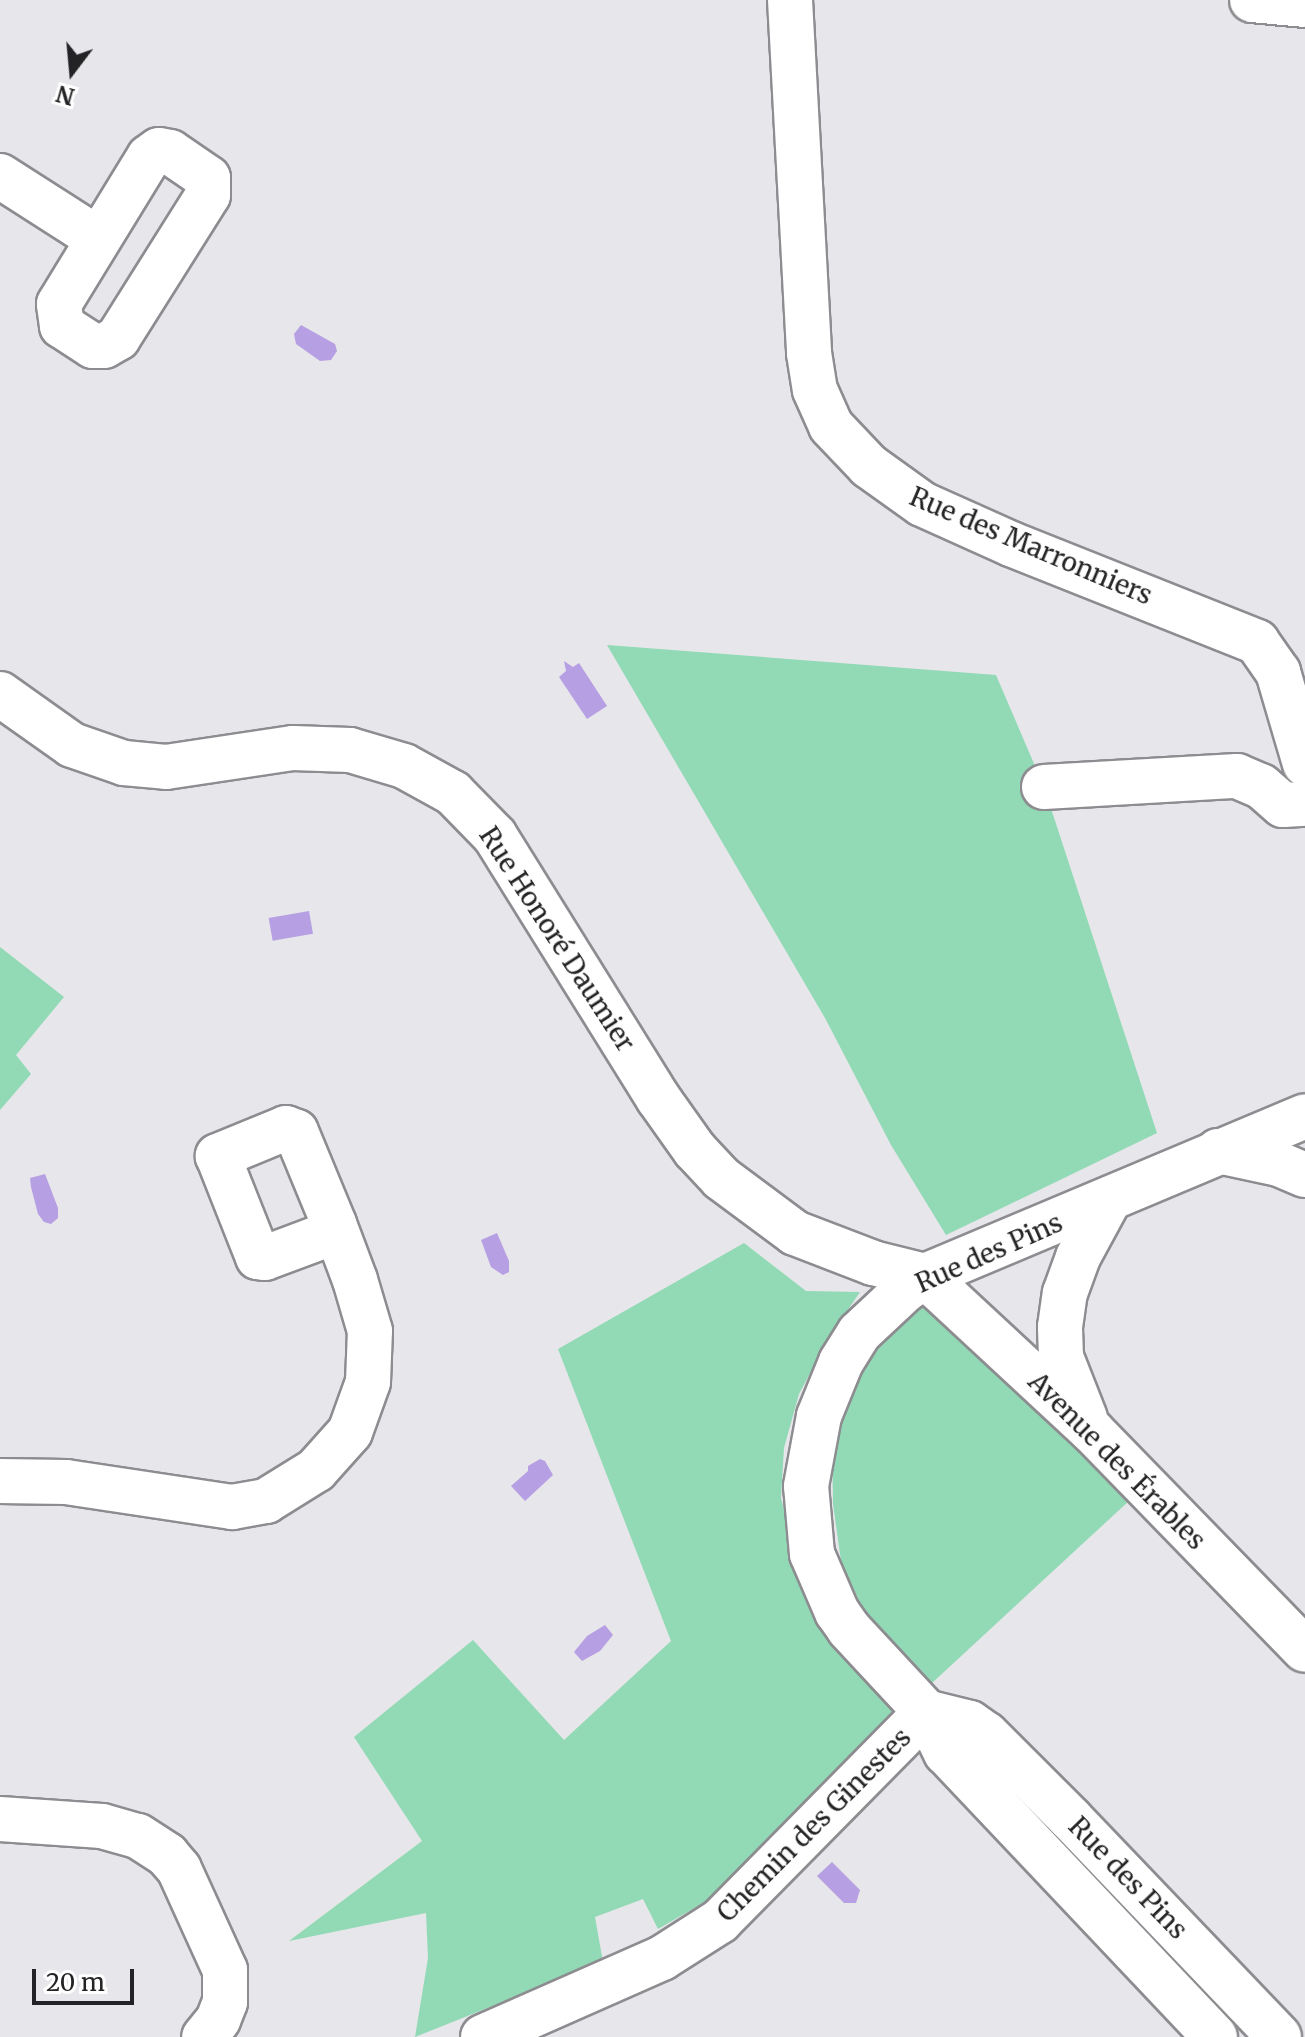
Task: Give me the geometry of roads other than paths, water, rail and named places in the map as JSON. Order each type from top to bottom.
[{"type":"street","name":"Rue des Marronniers","points":[[790,0],[809,353],[815,390],[831,426],[869,466],[922,504],[1011,544],[1257,642],[1267,652],[1278,672],[1305,764]]},
{"type":"street","points":[[1252,0],[1305,5]]},
{"type":"street","points":[[0,176],[97,238]]},
{"type":"street","name":"Rue Honoré Daumier","points":[[0,694],[72,745],[124,763],[166,767],[276,750],[322,748],[371,754],[428,777],[478,815],[495,836],[658,1098],[695,1150],[721,1178],[795,1233],[873,1263],[925,1276]]},
{"type":"street","points":[[1044,787],[1237,776],[1261,786],[1283,805],[1305,804]]},
{"type":"street","name":"Rue des Pins","points":[[1215,2037],[946,1753],[926,1712],[837,1612],[812,1554],[806,1505],[814,1434],[841,1362],[872,1319],[925,1276],[1305,1116]]},
{"type":"street","points":[[1218,1151],[1279,1164],[1305,1175]]},
{"type":"street","points":[[1092,1431],[1061,1357],[1060,1327],[1065,1293],[1078,1257],[1109,1200]]},
{"type":"street","points":[[0,1481],[66,1482],[223,1507],[256,1504],[316,1470],[340,1446],[358,1414],[368,1382],[370,1331],[339,1238]]},
{"type":"street","name":"Avenue des Érables","points":[[925,1276],[1092,1431],[1305,1650]]},
{"type":"street","name":"Rue des Pins","points":[[926,1712],[970,1723],[986,1734],[1279,2037]]},
{"type":"street","name":"Chemin des Ginestes","points":[[483,2037],[662,1958],[720,1921],[926,1712]]},
{"type":"street","points":[[0,1819],[102,1826],[138,1836],[167,1855],[179,1869],[225,1970],[225,2002],[218,2020],[204,2037]]}]
